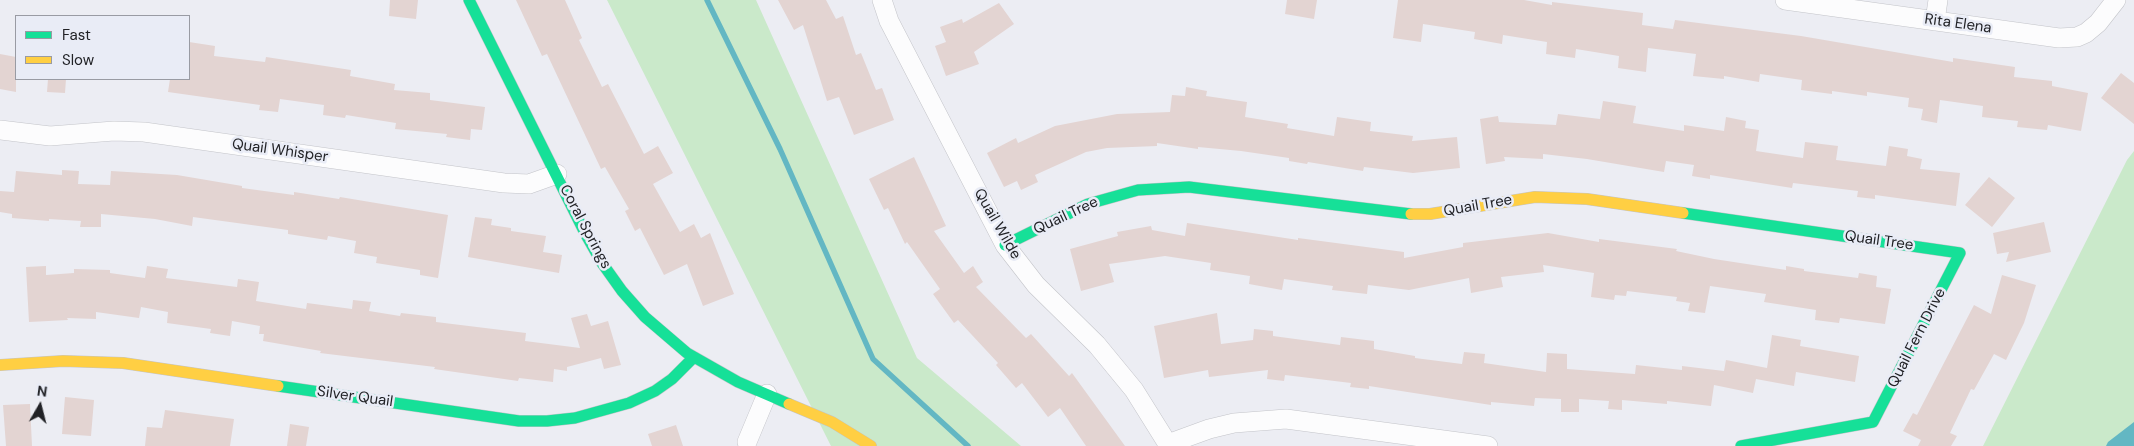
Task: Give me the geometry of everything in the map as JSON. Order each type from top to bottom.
[{"type":"street","name":"Coral Springs","points":[[470,0],[585,233],[602,263],[622,291],[645,317],[694,357],[738,382],[832,422],[871,446]]},
{"type":"street","name":"Quail Wilde","points":[[882,0],[889,21],[1005,245],[1036,285],[1097,345],[1134,390],[1168,445]]},
{"type":"street","name":"Rita Elena","points":[[1785,0],[2059,38],[2077,37],[2098,23],[2116,0]]},
{"type":"street","points":[[1935,21],[1938,0]]},
{"type":"street","name":"Quail Whisper","points":[[0,130],[50,136],[114,131],[144,132],[504,183],[528,184],[557,174]]},
{"type":"street","name":"Quail Tree","points":[[1005,245],[1088,204],[1112,196],[1138,190],[1189,187],[1402,214],[1430,214],[1534,197],[1587,199],[1960,253]]},
{"type":"street","name":"Quail Fern Drive","points":[[1741,446],[1873,422],[1960,253]]},
{"type":"street","name":"Silver Quail","points":[[0,365],[63,361],[123,363],[528,421],[575,418],[629,403],[655,391],[672,379],[694,357]]},
{"type":"street","points":[[747,442],[767,394]]},
{"type":"street","points":[[1168,445],[1209,429],[1234,423],[1286,419],[1488,446]]},
{"type":"green space","points":[[607,0],[756,0],[917,358],[1021,446],[831,446]]},
{"type":"green space","points":[[2134,151],[2134,446],[1983,446],[2127,160]]},
{"type":"water","points":[[2134,422],[2134,446],[2106,446],[2108,442]]},
{"type":"building","points":[[390,0],[418,0],[416,19],[389,16]]},
{"type":"building","points":[[516,0],[565,0],[582,38],[579,40],[602,87],[608,84],[644,154],[658,146],[673,173],[653,184],[680,232],[694,224],[701,238],[710,233],[734,294],[703,306],[687,264],[664,275],[640,228],[635,231],[625,211],[629,209],[605,167],[601,169],[547,54],[542,56]]},
{"type":"building","points":[[778,0],[826,0],[836,19],[843,16],[856,55],[861,53],[876,90],[882,88],[894,120],[854,135],[839,97],[827,101],[803,25],[794,30]]},
{"type":"building","points":[[1287,0],[1317,0],[1314,19],[1285,14]]},
{"type":"building","points":[[1398,0],[1524,0],[1552,5],[1552,2],[1643,13],[1642,25],[1673,29],[1675,20],[1801,36],[1953,62],[1953,58],[2015,67],[2014,77],[2052,81],[2052,86],[2088,93],[2081,131],[2048,125],[2047,130],[2017,127],[2018,121],[1982,117],[1983,106],[1940,100],[1937,123],[1921,120],[1923,109],[1908,107],[1909,98],[1867,92],[1867,96],[1832,91],[1832,94],[1801,90],[1802,80],[1760,74],[1759,82],[1724,76],[1724,79],[1693,76],[1696,54],[1648,48],[1646,72],[1618,68],[1619,56],[1576,49],[1575,58],[1546,54],[1547,42],[1503,35],[1502,44],[1474,39],[1475,32],[1423,24],[1421,42],[1393,38]]},
{"type":"building","points":[[999,3],[1014,24],[974,52],[979,64],[946,76],[935,46],[946,42],[940,27],[962,19],[963,23]]},
{"type":"building","points":[[190,42],[215,46],[214,56],[265,62],[266,57],[351,70],[350,76],[395,84],[394,90],[430,93],[430,100],[485,107],[482,130],[471,129],[470,140],[446,137],[447,134],[395,129],[396,123],[346,115],[345,118],[323,115],[324,105],[280,99],[278,112],[259,110],[260,105],[168,92],[170,80],[190,80]]},
{"type":"building","points":[[0,54],[15,57],[16,92],[0,89]]},
{"type":"building","points":[[2121,73],[2134,83],[2134,124],[2101,98]]},
{"type":"building","points":[[48,80],[66,80],[65,93],[47,92]]},
{"type":"building","points":[[1186,87],[1207,91],[1206,96],[1247,102],[1245,117],[1288,124],[1287,128],[1334,136],[1337,117],[1371,122],[1370,131],[1413,136],[1412,141],[1457,137],[1460,168],[1413,173],[1364,167],[1363,171],[1308,162],[1307,164],[1289,161],[1289,158],[1241,151],[1198,147],[1198,149],[1157,143],[1157,146],[1107,148],[1086,152],[1035,175],[1038,182],[1021,190],[1017,181],[1004,187],[987,153],[1016,138],[1018,143],[1055,126],[1117,114],[1170,112],[1172,95],[1185,96]]},
{"type":"building","points":[[1603,101],[1636,106],[1633,123],[1684,131],[1684,125],[1724,131],[1726,117],[1746,121],[1745,128],[1759,130],[1756,151],[1803,158],[1805,142],[1838,146],[1836,160],[1886,166],[1889,146],[1908,149],[1907,156],[1922,159],[1920,169],[1960,173],[1956,206],[1875,195],[1875,199],[1857,197],[1858,191],[1793,183],[1792,188],[1710,175],[1710,179],[1692,176],[1694,165],[1666,161],[1664,172],[1587,159],[1543,154],[1543,159],[1504,157],[1505,161],[1486,164],[1480,119],[1498,116],[1499,122],[1556,125],[1558,114],[1600,119]]},
{"type":"building","points":[[914,157],[946,226],[934,231],[964,273],[973,266],[983,282],[976,287],[1026,338],[1031,334],[1069,376],[1072,373],[1125,446],[1086,446],[1060,408],[1048,417],[1022,383],[1016,388],[996,365],[998,363],[958,320],[954,323],[933,294],[940,289],[907,242],[905,244],[888,208],[884,210],[869,179]]},
{"type":"building","points":[[62,170],[79,171],[78,184],[110,185],[111,171],[177,175],[242,186],[242,188],[294,195],[294,192],[339,199],[340,197],[448,215],[438,278],[420,275],[420,270],[376,263],[377,257],[354,253],[356,241],[328,236],[327,240],[288,234],[288,230],[193,217],[192,226],[155,219],[101,214],[101,227],[80,227],[81,221],[12,218],[12,214],[0,212],[0,191],[14,192],[16,171],[62,175]]},
{"type":"building","points":[[1989,177],[2015,198],[1992,227],[1965,205]]},
{"type":"building","points":[[475,217],[492,219],[491,225],[511,228],[511,231],[546,236],[543,252],[562,255],[559,273],[468,257]]},
{"type":"building","points":[[2044,222],[2051,252],[2006,262],[2009,252],[1997,254],[1993,233]]},
{"type":"building","points":[[1187,223],[1298,240],[1298,238],[1404,252],[1404,258],[1463,247],[1463,243],[1548,233],[1599,242],[1599,239],[1677,249],[1676,251],[1714,259],[1786,270],[1786,266],[1804,269],[1804,271],[1858,278],[1859,273],[1877,276],[1876,287],[1891,289],[1885,324],[1840,318],[1839,323],[1815,320],[1816,310],[1764,302],[1766,294],[1710,286],[1705,313],[1688,311],[1690,303],[1676,301],[1677,297],[1627,291],[1626,296],[1615,295],[1614,300],[1591,297],[1594,273],[1543,265],[1544,272],[1501,277],[1503,287],[1471,293],[1469,278],[1409,290],[1368,285],[1367,294],[1332,290],[1333,286],[1284,279],[1282,290],[1249,284],[1250,276],[1210,270],[1211,263],[1165,256],[1109,264],[1114,282],[1081,291],[1070,249],[1118,236],[1117,232],[1151,226],[1152,230],[1185,236]]},
{"type":"building","points":[[46,266],[46,275],[74,273],[74,269],[110,270],[110,273],[145,278],[147,266],[168,269],[166,278],[237,287],[238,279],[259,282],[256,301],[306,309],[307,303],[352,309],[353,300],[371,302],[369,311],[400,316],[401,313],[436,317],[436,322],[526,333],[525,341],[580,348],[571,318],[587,314],[591,326],[608,321],[621,365],[604,369],[601,358],[567,367],[567,371],[554,369],[553,382],[519,378],[518,381],[434,369],[435,367],[320,353],[321,351],[263,341],[264,334],[259,334],[260,326],[232,321],[230,336],[210,333],[211,329],[167,323],[168,312],[141,307],[139,318],[96,312],[96,319],[67,318],[68,320],[29,322],[26,267]]},
{"type":"building","points":[[2002,275],[2036,285],[2024,323],[2006,360],[1994,354],[1974,390],[1971,389],[1950,433],[1957,436],[1951,446],[1918,446],[1921,440],[1903,431],[1913,413],[1917,415],[1974,305],[1991,314]]},
{"type":"building","points":[[1217,313],[1221,344],[1253,340],[1254,329],[1273,331],[1273,336],[1340,345],[1341,337],[1374,341],[1374,349],[1415,356],[1415,358],[1462,364],[1464,352],[1485,354],[1484,363],[1546,372],[1547,353],[1567,354],[1567,369],[1635,374],[1636,365],[1682,370],[1682,366],[1724,371],[1726,360],[1767,368],[1772,335],[1801,340],[1800,346],[1859,356],[1855,382],[1796,372],[1794,386],[1756,379],[1753,393],[1714,385],[1711,406],[1667,401],[1667,404],[1622,400],[1622,410],[1608,409],[1609,401],[1579,399],[1579,412],[1561,412],[1561,399],[1535,398],[1534,406],[1491,402],[1491,405],[1369,386],[1369,389],[1350,387],[1351,383],[1285,375],[1284,381],[1267,379],[1268,370],[1209,377],[1208,370],[1164,378],[1154,326]]},
{"type":"building","points":[[65,397],[94,400],[91,436],[62,434]]},
{"type":"building","points":[[30,404],[32,446],[6,446],[3,405]]},
{"type":"building","points":[[165,410],[234,419],[230,446],[145,446],[147,427],[162,428]]},
{"type":"building","points":[[290,424],[309,427],[306,446],[287,446]]},
{"type":"building","points":[[676,425],[683,446],[652,446],[648,434]]},
{"type":"waterway","points":[[707,0],[780,149],[873,359],[968,446]]},
{"type":"traffic: fast","points":[[469,0],[585,233],[602,263],[622,291],[645,317],[687,353],[738,382],[789,404]]},
{"type":"traffic: fast","points":[[1005,245],[1088,204],[1138,190],[1189,187],[1411,214]]},
{"type":"traffic: fast","points":[[1683,213],[1960,253],[1873,422],[1741,446]]},
{"type":"traffic: fast","points":[[278,386],[519,421],[547,421],[575,418],[629,403],[655,391],[672,379],[694,357]]},
{"type":"traffic: slow","points":[[1411,214],[1430,214],[1535,197],[1587,199],[1683,213]]},
{"type":"traffic: slow","points":[[0,365],[63,361],[123,363],[278,386]]},
{"type":"traffic: slow","points":[[789,404],[832,422],[871,446]]}]
